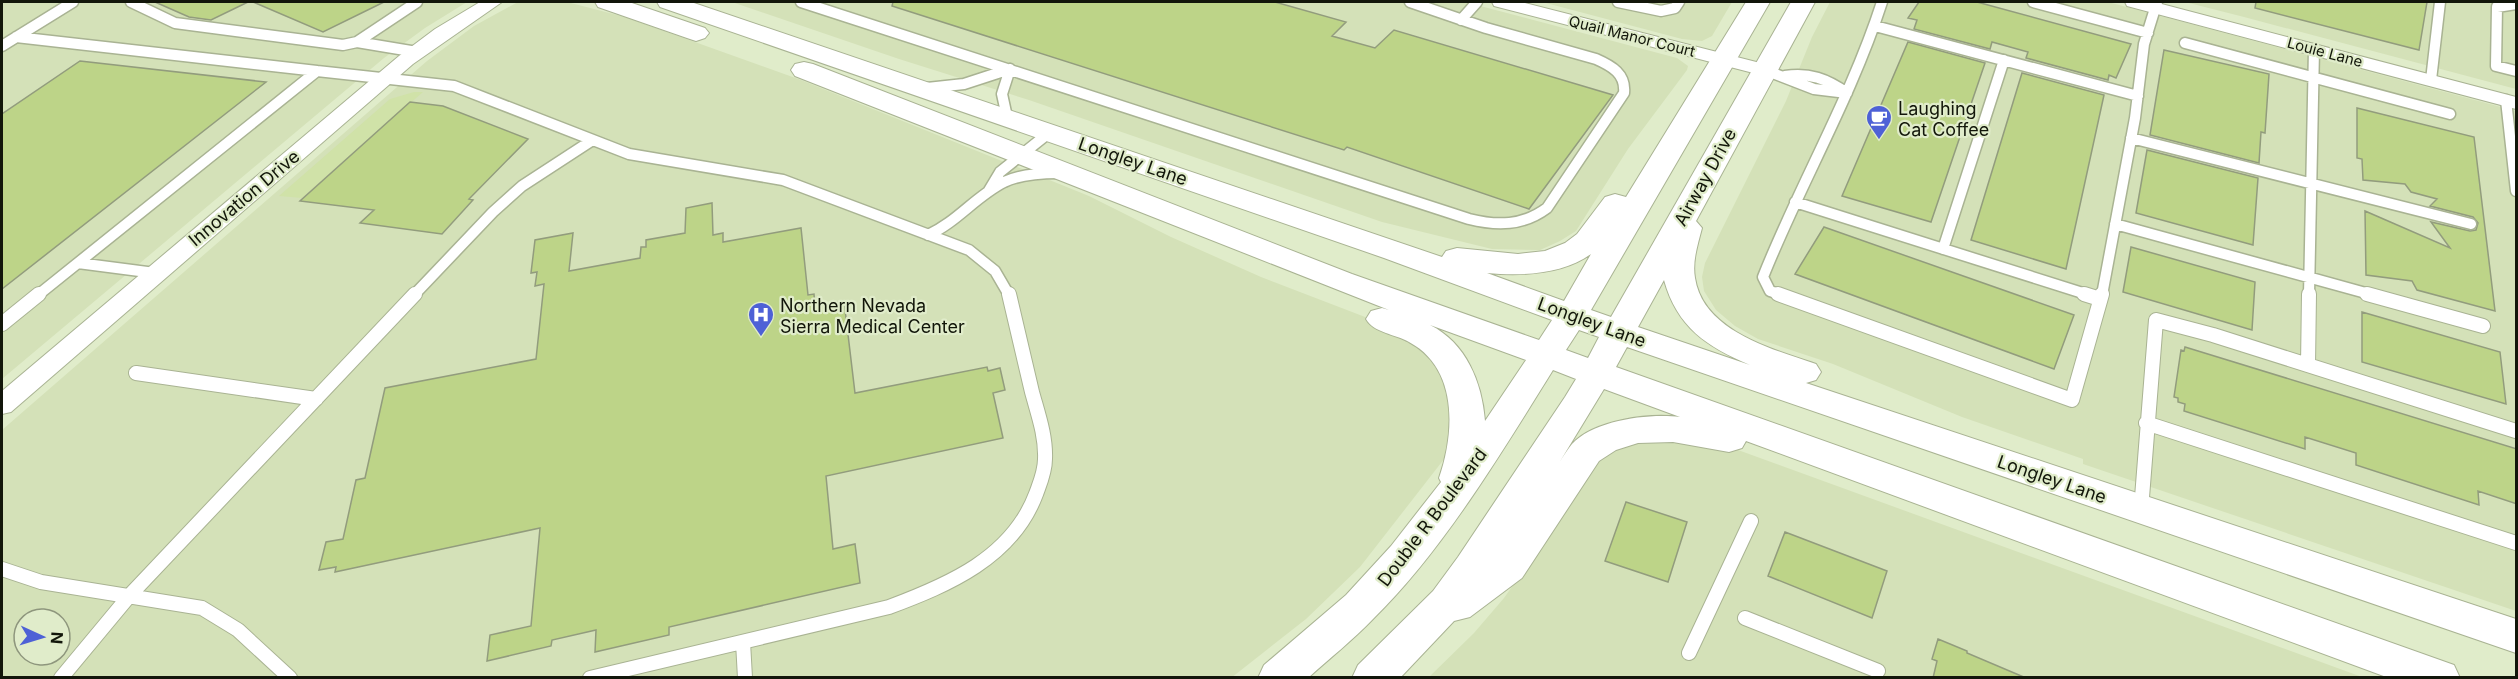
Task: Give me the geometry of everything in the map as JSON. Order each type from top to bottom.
[{"type":"main road","name":"Longley Lane","points":[[607,2],[811,73],[1177,219],[1341,281],[1560,335]]},
{"type":"main road","name":"Longley Lane","points":[[669,2],[1322,226],[1560,335],[1609,353],[2133,507],[2517,636]]},
{"type":"main road","points":[[1560,335],[1758,2]]},
{"type":"main road","name":"Airway Drive","points":[[1609,353],[1698,191],[1775,73],[1803,2]]},
{"type":"main road","points":[[1322,226],[1476,262],[1506,266],[1556,258],[1576,250],[1591,237],[1603,222],[1659,131],[1682,111],[1696,105]]},
{"type":"main road","points":[[1698,191],[1681,253],[1679,278],[1683,294],[1691,309],[1708,327],[1727,341],[1763,357],[2073,475],[2133,507]]},
{"type":"main road","points":[[1177,219],[1224,251],[1270,274],[1418,332],[1437,345],[1454,364],[1460,379],[1467,418],[1466,448],[1462,466],[1446,503]]},
{"type":"main road","name":"Double R Boulevard","points":[[1279,678],[1360,608],[1405,557],[1446,503],[1560,335]]},
{"type":"main road","name":"Longley Lane","points":[[1609,353],[1872,473],[2439,678]]},
{"type":"main road","points":[[1376,677],[1447,602],[1472,568],[1609,353]]},
{"type":"main road","points":[[1420,630],[1508,567],[1586,452],[1604,439],[1624,432],[1650,428],[1687,429],[1872,473]]},
{"type":"street","name":"Innovation Drive","points":[[2,405],[383,79],[442,33],[493,2]]},
{"type":"street","name":"Quail Manor Court","points":[[1501,2],[1775,73]]},
{"type":"street","name":"Louie Lane","points":[[2134,2],[2155,4],[2511,102]]},
{"type":"lane","points":[[2,46],[73,2]]},
{"type":"lane","points":[[131,2],[183,25],[247,31],[324,44],[344,45],[357,42],[417,2]]},
{"type":"lane","points":[[801,2],[1469,219],[1492,224],[1525,221],[1547,208],[1624,93],[1625,82],[1611,66],[1596,59],[1461,20],[1410,2]]},
{"type":"lane","points":[[1461,20],[1477,2]]},
{"type":"lane","points":[[1618,2],[1661,11],[1675,8],[1679,2]]},
{"type":"lane","points":[[1882,2],[1875,26],[1847,93],[1779,232],[1763,277],[1770,291],[2072,400],[2086,360],[2100,298],[2132,138],[2148,33],[2155,4]]},
{"type":"lane","points":[[2033,2],[2148,33]]},
{"type":"lane","points":[[2431,80],[2440,2]]},
{"type":"lane","points":[[2517,4],[2497,7],[2496,66],[2517,71]]},
{"type":"lane","points":[[1875,26],[2138,96]]},
{"type":"lane","points":[[16,37],[383,79],[414,80],[460,88],[591,141],[636,156],[783,180],[928,235],[979,257],[995,271],[1009,294],[1044,440],[1044,470],[1031,508],[997,551],[965,575],[878,610],[590,678]]},
{"type":"lane","points":[[357,42],[417,52]]},
{"type":"lane","points":[[2185,43],[2450,114]]},
{"type":"lane","points":[[2308,365],[2314,49]]},
{"type":"lane","points":[[1943,249],[2004,60]]},
{"type":"lane","points":[[920,88],[964,84],[1010,69]]},
{"type":"lane","points":[[1007,117],[1002,94],[1010,69]]},
{"type":"lane","points":[[2,324],[317,71]]},
{"type":"lane","points":[[1775,73],[1798,85],[1829,94],[1847,93]]},
{"type":"lane","points":[[2511,102],[2517,191]]},
{"type":"lane","points":[[987,193],[996,177],[1050,132]]},
{"type":"lane","points":[[2132,138],[2471,224]]},
{"type":"lane","points":[[61,678],[130,596],[502,203],[527,182],[591,141]]},
{"type":"lane","points":[[928,235],[950,225],[987,193],[1004,182],[1017,177],[1060,173]]},
{"type":"lane","points":[[1795,202],[2100,298]]},
{"type":"lane","points":[[2115,224],[2483,326]]},
{"type":"lane","points":[[78,263],[155,273]]},
{"type":"lane","points":[[2133,507],[2146,423],[2156,320],[2213,335],[2517,431]]},
{"type":"lane","points":[[136,373],[316,399]]},
{"type":"lane","points":[[2146,423],[2517,543]]},
{"type":"lane","points":[[1689,653],[1750,521]]},
{"type":"lane","points":[[2,569],[41,582],[185,604],[218,615],[242,632],[290,678]]},
{"type":"lane","points":[[1745,618],[1878,671]]},
{"type":"lane","points":[[743,642],[745,678]]},
{"type":"shaded area","points":[[2,2],[467,2],[425,28],[384,58],[2,379]]},
{"type":"shaded area","name":"Northern Nevada Sierra Medical Center","points":[[518,2],[567,2],[625,17],[801,80],[1089,196],[1171,237],[1261,277],[1399,330],[1421,341],[1454,391],[1448,454],[1360,567],[1306,619],[1231,678],[2,677],[2,430],[427,61],[474,26]]},
{"type":"shaded area","points":[[732,2],[1465,2],[1677,58],[1688,66],[1628,149],[1576,231],[1540,250],[1492,249],[1382,222],[1029,100],[899,59]]},
{"type":"shaded area","points":[[1542,2],[1732,2],[1712,36],[1702,41],[1682,39]]},
{"type":"shaded area","points":[[1830,2],[2108,2],[2516,111],[2516,611],[2083,464],[2083,459],[1962,417],[1833,364],[1758,339],[1735,326],[1716,310],[1704,291],[1702,277],[1705,263],[1786,101],[1812,37]]},
{"type":"shaded area","points":[[2185,2],[2516,2],[2516,89],[2244,17]]},
{"type":"shaded area","points":[[414,92],[423,92],[302,198],[279,196],[390,99]]},
{"type":"shaded area","points":[[1629,441],[1716,442],[2362,677],[1428,678],[1474,633],[1504,598],[1535,554],[1591,462]]},
{"type":"building","points":[[155,2],[248,2],[211,20],[189,17]]},
{"type":"building","points":[[253,2],[384,2],[323,32]]},
{"type":"building","points":[[893,2],[1275,2],[1346,22],[1332,36],[1375,48],[1394,30],[1613,95],[1529,209],[1347,147],[1344,150],[892,6]]},
{"type":"building","points":[[1919,2],[1977,2],[2131,44],[2116,78],[2109,75],[2108,80],[2026,58],[2028,52],[1992,42],[1990,49],[1914,29],[1917,20],[1908,18]]},
{"type":"building","points":[[2256,2],[2427,2],[2419,50],[2255,8]]},
{"type":"building","points":[[1908,42],[1985,63],[1931,222],[1842,196]]},
{"type":"building","points":[[2164,50],[2269,74],[2265,133],[2261,132],[2259,163],[2150,135]]},
{"type":"building","points":[[80,61],[266,82],[2,289],[2,114]]},
{"type":"building","points":[[2022,73],[2104,95],[2066,269],[1971,240]]},
{"type":"building","points":[[410,102],[443,106],[528,139],[469,199],[473,200],[442,234],[360,223],[374,210],[300,201]]},
{"type":"building","points":[[2357,108],[2474,137],[2495,311],[2417,290],[2412,281],[2366,275],[2365,211],[2450,248],[2431,222],[2470,231],[2476,230],[2478,223],[2473,217],[2430,206],[2437,199],[2411,192],[2405,184],[2363,180],[2362,159],[2357,158]]},
{"type":"building","points":[[2147,150],[2258,178],[2253,245],[2136,213]]},
{"type":"building","points":[[712,203],[713,235],[723,233],[723,242],[801,228],[808,295],[814,294],[815,307],[844,301],[855,393],[987,367],[988,371],[1000,368],[1005,390],[993,393],[1003,438],[826,476],[833,549],[855,544],[860,583],[669,627],[669,635],[595,652],[596,630],[552,640],[551,646],[487,661],[490,635],[531,626],[540,528],[335,572],[336,567],[319,570],[326,542],[343,539],[356,480],[365,478],[385,388],[536,359],[544,284],[535,286],[537,272],[531,273],[535,240],[573,233],[569,271],[640,258],[641,247],[646,247],[646,240],[685,233],[686,208]]},
{"type":"building","points":[[1824,227],[2074,315],[2054,369],[1795,274]]},
{"type":"building","points":[[2131,247],[2255,282],[2252,330],[2123,292]]},
{"type":"building","points":[[2362,312],[2500,352],[2506,404],[2362,362]]},
{"type":"building","points":[[2185,347],[2517,449],[2517,504],[2478,491],[2479,505],[2356,465],[2356,453],[2305,437],[2305,449],[2184,411],[2185,404],[2178,402],[2178,398],[2174,397],[2181,350],[2184,351]]},
{"type":"building","points":[[1626,502],[1687,522],[1668,582],[1605,561]]},
{"type":"building","points":[[1785,532],[1887,571],[1872,618],[1768,576]]},
{"type":"building","points":[[1938,639],[2026,678],[1933,678],[1937,661],[1932,659]]},
{"type":"place","name":"Laughing Cat Coffee","points":[[1879,141]]},
{"type":"place","name":"Northern Nevada Sierra Medical Center","points":[[761,338]]}]
